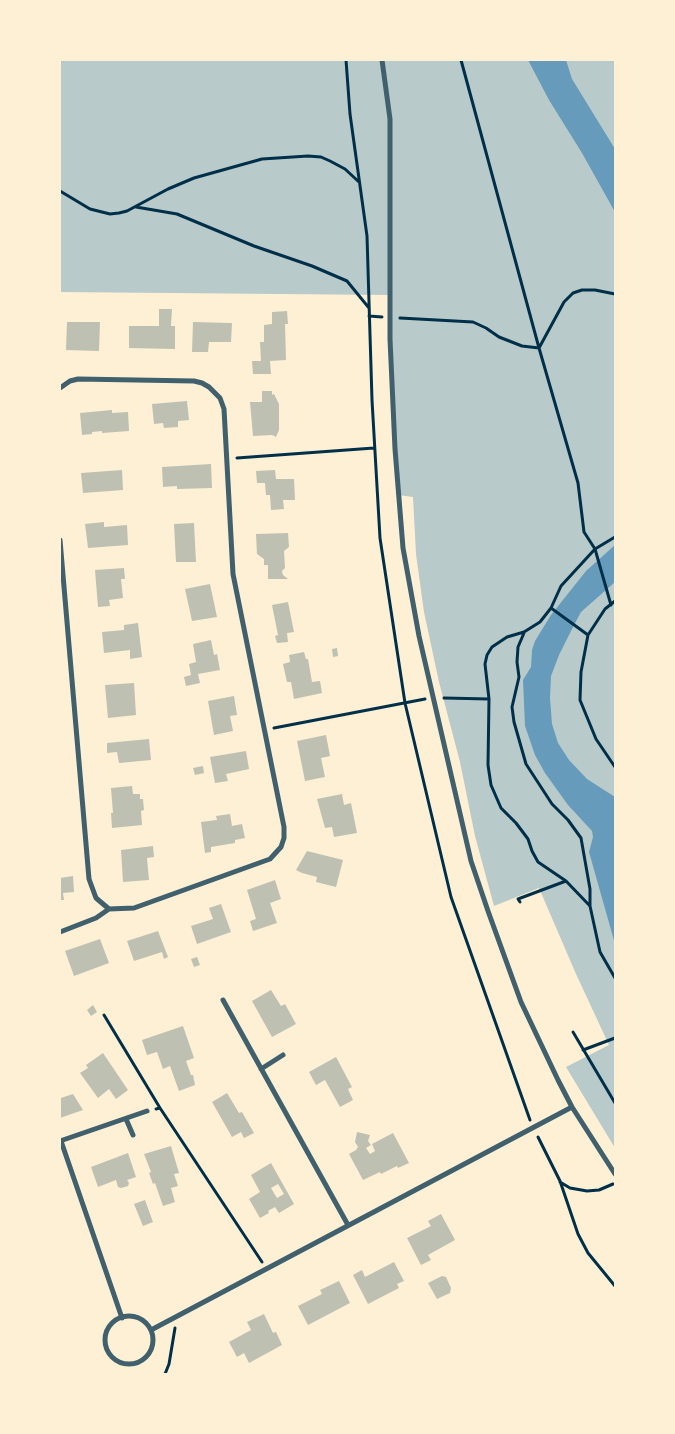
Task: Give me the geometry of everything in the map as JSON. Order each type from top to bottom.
[{"type":"street","points":[[382,60],[390,117],[390,339],[392,393],[403,548],[419,636],[472,861],[521,1002],[572,1108],[615,1174]]},
{"type":"street","points":[[60,388],[70,381],[78,379],[202,382],[216,392],[220,398],[224,408],[233,574],[284,827],[284,838],[277,853],[270,859],[261,864],[126,909],[109,908],[96,898],[89,879],[62,601],[60,540]]},
{"type":"street","points":[[60,932],[96,918],[109,908]]},
{"type":"street","points":[[223,1000],[348,1225]]},
{"type":"street","points":[[261,1069],[283,1055]]},
{"type":"street","points":[[150,1330],[572,1108]]},
{"type":"street","points":[[122,1318],[60,1141],[147,1111]]},
{"type":"street","points":[[126,1119],[133,1135]]},
{"type":"street","points":[[135,1317],[147,1324],[153,1338],[149,1353],[136,1363],[120,1362],[113,1358],[108,1351],[106,1335],[114,1321],[122,1318],[135,1317]]},
{"type":"path","points":[[461,60],[578,484],[584,532],[595,548],[611,604]]},
{"type":"path","points":[[60,192],[90,209],[110,214],[119,213],[194,178],[262,159],[308,156],[321,157],[345,169],[360,182]]},
{"type":"path","points":[[136,206],[177,214],[254,246],[347,281],[369,308]]},
{"type":"path","points":[[539,348],[564,302],[573,294],[582,290],[595,290],[615,294]]},
{"type":"path","points":[[391,318],[431,318],[472,322],[486,328],[499,337],[522,346],[539,348]]},
{"type":"path","points":[[227,458],[374,448]]},
{"type":"path","points":[[590,906],[566,880],[538,862],[528,838],[501,808],[495,796],[488,765],[488,699],[485,664],[487,655],[492,647],[507,637],[524,632],[540,622],[551,608],[561,586],[595,548],[615,536]]},
{"type":"path","points":[[615,602],[605,609],[588,634],[581,672],[580,700],[596,739],[615,767]]},
{"type":"path","points":[[551,608],[588,634]]},
{"type":"path","points":[[524,632],[518,647],[519,678],[512,707],[514,722],[526,764],[552,804],[568,820],[580,838],[590,889],[590,906],[600,952],[615,978]]},
{"type":"path","points":[[264,730],[433,697],[488,699]]},
{"type":"path","points":[[520,902],[518,899],[566,880]]},
{"type":"path","points":[[104,1015],[160,1108],[267,1268]]},
{"type":"path","points":[[573,1032],[615,1103]]},
{"type":"path","points":[[583,1050],[615,1038]]},
{"type":"path","points":[[147,1111],[160,1108]]},
{"type":"path","points":[[560,1181],[570,1188],[587,1191],[599,1190],[615,1183]]},
{"type":"path","points":[[165,1374],[169,1364],[177,1315]]},
{"type":"shaded area","points":[[60,60],[615,60],[615,1148],[566,1067],[609,1045],[539,888],[494,906],[475,836],[460,762],[439,682],[424,612],[416,554],[413,497],[398,495],[390,295],[60,292]]},
{"type":"water","points":[[528,60],[566,60],[572,79],[615,149],[615,212],[582,153],[549,100]]},
{"type":"water","points":[[615,545],[615,582],[581,612],[559,655],[551,676],[550,698],[552,724],[558,743],[569,760],[587,779],[615,797],[615,944],[589,852],[593,837],[592,831],[568,805],[545,773],[535,755],[525,726],[523,680],[531,667],[532,650],[535,641],[551,615],[586,571]]},
{"type":"building","points":[[159,309],[172,309],[171,326],[175,326],[175,349],[129,348],[129,326],[159,326]]},
{"type":"building","points":[[287,311],[288,324],[285,324],[286,360],[270,361],[271,374],[253,374],[252,361],[261,361],[260,342],[264,342],[264,325],[272,324],[272,312]]},
{"type":"building","points":[[67,322],[100,322],[99,351],[66,350]]},
{"type":"building","points":[[193,322],[232,323],[231,342],[209,342],[208,352],[192,352]]},
{"type":"building","points":[[262,391],[272,391],[272,395],[274,394],[279,404],[279,430],[276,437],[272,435],[253,436],[250,402],[262,402]]},
{"type":"building","points":[[187,401],[189,420],[178,421],[178,427],[164,428],[163,423],[154,424],[152,404]]},
{"type":"building","points":[[112,410],[112,413],[128,412],[129,431],[102,433],[102,431],[82,435],[80,413]]},
{"type":"building","points":[[211,464],[212,488],[177,489],[177,486],[163,487],[162,467]]},
{"type":"building","points":[[122,470],[123,490],[83,493],[81,473]]},
{"type":"building","points":[[275,470],[276,479],[294,479],[295,500],[283,500],[284,509],[271,510],[270,495],[266,495],[265,483],[257,483],[256,471]]},
{"type":"building","points":[[104,522],[104,527],[127,525],[128,545],[88,548],[85,524]]},
{"type":"building","points":[[194,523],[196,562],[176,562],[174,524]]},
{"type":"building","points":[[288,533],[289,547],[284,551],[285,568],[282,571],[283,575],[288,579],[268,579],[268,565],[264,565],[264,559],[257,554],[256,534]]},
{"type":"building","points":[[124,568],[125,579],[121,579],[123,598],[109,600],[110,606],[98,607],[95,570]]},
{"type":"building","points":[[210,584],[217,617],[192,621],[185,589]]},
{"type":"building","points":[[288,602],[294,632],[287,633],[288,642],[277,643],[275,636],[278,635],[272,605]]},
{"type":"building","points":[[138,623],[142,657],[130,659],[130,650],[104,653],[102,632],[124,630],[124,625]]},
{"type":"building","points":[[211,640],[214,655],[217,654],[220,670],[198,674],[200,683],[186,686],[184,677],[191,675],[189,664],[196,662],[193,644]]},
{"type":"building","points":[[337,648],[338,656],[333,657],[332,649]]},
{"type":"building","points":[[304,652],[306,659],[308,659],[312,682],[320,681],[322,693],[294,699],[291,682],[287,682],[283,664],[290,662],[289,655]]},
{"type":"building","points":[[134,683],[136,715],[108,718],[105,685]]},
{"type":"building","points":[[234,696],[237,715],[230,716],[233,731],[214,735],[208,701]]},
{"type":"building","points":[[326,735],[330,756],[321,758],[325,777],[305,781],[297,741]]},
{"type":"building","points":[[149,739],[151,760],[119,763],[117,752],[107,753],[107,743]]},
{"type":"building","points":[[246,751],[249,769],[226,774],[228,781],[215,783],[210,757]]},
{"type":"building","points":[[203,766],[204,773],[195,775],[193,768]]},
{"type":"building","points":[[132,786],[133,794],[140,794],[140,799],[143,799],[144,810],[141,811],[142,825],[112,828],[111,788]]},
{"type":"building","points":[[342,794],[344,805],[351,803],[357,833],[334,837],[332,827],[325,828],[317,799]]},
{"type":"building","points":[[230,814],[232,826],[242,824],[245,838],[235,840],[235,843],[211,847],[211,852],[205,853],[201,822],[217,820],[216,816]]},
{"type":"building","points":[[153,846],[154,857],[147,858],[149,880],[123,882],[121,850]]},
{"type":"building","points":[[307,851],[343,860],[336,887],[316,882],[317,877],[296,870]]},
{"type":"building","points":[[73,876],[74,892],[63,893],[64,900],[60,900],[60,878]]},
{"type":"building","points":[[275,880],[281,899],[270,903],[277,923],[253,931],[250,921],[256,919],[247,890]]},
{"type":"building","points":[[221,904],[231,932],[197,944],[191,926],[213,919],[209,908]]},
{"type":"building","points":[[158,931],[168,957],[164,959],[162,952],[134,961],[127,941]]},
{"type":"building","points":[[100,939],[109,963],[74,976],[65,951]]},
{"type":"building","points":[[197,957],[200,965],[194,967],[191,959]]},
{"type":"building","points":[[271,990],[281,1006],[285,1004],[296,1024],[272,1037],[252,1001]]},
{"type":"building","points":[[93,1005],[97,1012],[91,1016],[87,1010]]},
{"type":"building","points":[[183,1026],[194,1058],[186,1061],[191,1075],[193,1075],[195,1085],[179,1091],[170,1066],[163,1069],[157,1052],[147,1055],[142,1040]]},
{"type":"building","points":[[103,1053],[128,1090],[116,1099],[109,1089],[98,1098],[80,1073],[88,1068],[86,1065]]},
{"type":"building","points":[[336,1057],[352,1087],[348,1089],[353,1100],[340,1107],[325,1080],[316,1085],[309,1072]]},
{"type":"building","points":[[227,1093],[239,1113],[242,1112],[254,1133],[244,1138],[241,1132],[232,1137],[212,1102]]},
{"type":"building","points":[[73,1094],[83,1110],[60,1118],[60,1096],[61,1098]]},
{"type":"building","points":[[357,1132],[370,1135],[368,1141],[371,1145],[366,1148],[370,1154],[375,1151],[372,1144],[393,1133],[409,1163],[398,1168],[397,1166],[381,1174],[380,1172],[363,1180],[349,1154],[358,1147],[355,1142]]},
{"type":"building","points":[[171,1146],[179,1173],[174,1174],[178,1186],[171,1188],[175,1202],[163,1206],[155,1183],[153,1184],[149,1173],[151,1172],[144,1154]]},
{"type":"building","points":[[128,1153],[136,1177],[127,1180],[128,1186],[121,1188],[118,1187],[116,1180],[98,1187],[91,1167]]},
{"type":"building","points":[[271,1163],[294,1204],[279,1213],[275,1207],[260,1218],[249,1199],[260,1192],[251,1175]],"holes":[[[278,1184],[284,1194],[277,1198],[271,1188]]]},
{"type":"building","points":[[145,1200],[153,1222],[143,1226],[134,1204]]},
{"type":"building","points":[[441,1214],[455,1240],[428,1255],[431,1260],[421,1265],[407,1238],[431,1226],[428,1221]]},
{"type":"building","points":[[394,1262],[404,1281],[397,1284],[399,1288],[368,1304],[353,1275],[362,1270],[365,1277]]},
{"type":"building","points":[[442,1276],[446,1277],[451,1288],[450,1293],[437,1299],[428,1283]]},
{"type":"building","points":[[339,1281],[350,1303],[308,1325],[298,1306],[322,1294],[320,1290]]},
{"type":"building","points":[[264,1314],[273,1333],[276,1332],[282,1345],[249,1363],[244,1353],[237,1357],[229,1342],[251,1330],[247,1322]]}]
